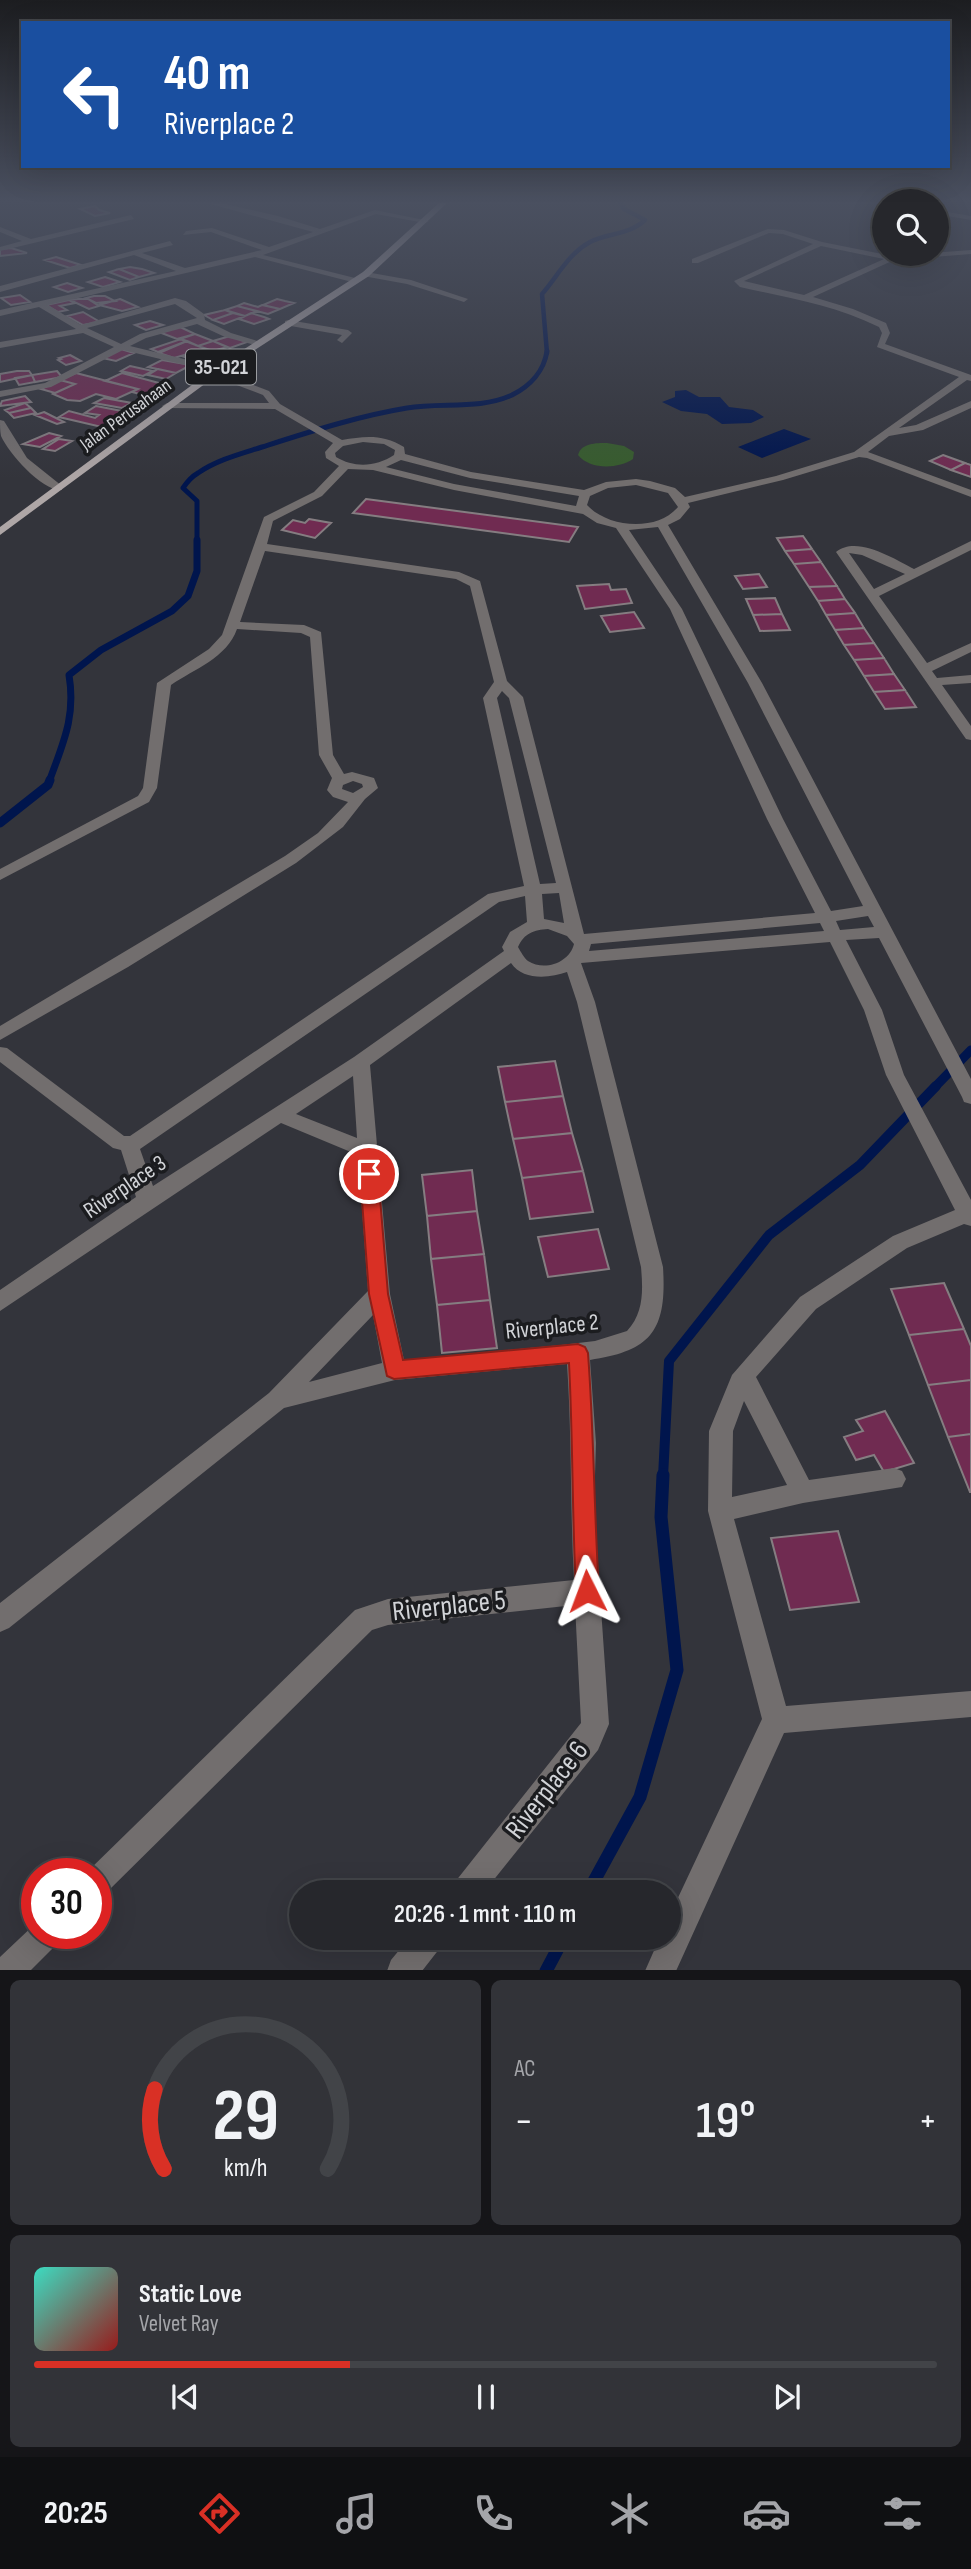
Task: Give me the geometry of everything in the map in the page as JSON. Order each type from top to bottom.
[{"type":"main road","name":"Jalan Perusahaan","points":[[0,532],[6,524],[215,371],[333,295]]},
{"type":"street","points":[[0,313],[80,295]]},
{"type":"street","points":[[451,295],[464,299]]},
{"type":"street","points":[[790,295],[832,304],[872,320],[883,326],[886,332],[880,345],[968,377],[956,388],[880,435],[858,454]]},
{"type":"street","points":[[804,298],[811,295]]},
{"type":"street","points":[[0,345],[83,328],[176,301],[201,316],[201,321]]},
{"type":"street","points":[[42,305],[121,347],[215,371],[258,389],[273,398],[277,406]]},
{"type":"street","points":[[0,394],[48,385],[148,334],[201,321],[228,335],[259,342]]},
{"type":"street","points":[[288,323],[348,333],[342,340]]},
{"type":"street","points":[[880,435],[919,428],[971,404]]},
{"type":"street","points":[[167,406],[277,406],[336,440],[387,441],[400,449],[399,456],[390,463],[373,467]]},
{"type":"street","points":[[0,424],[4,444],[31,469],[58,488]]},
{"type":"street","points":[[336,440],[330,452],[331,458],[346,465],[373,467],[454,487],[584,511],[600,520],[620,525],[661,523],[681,514],[684,507],[682,500],[666,488],[636,482],[606,485],[585,494],[546,485],[470,475],[399,456]]},
{"type":"street","points":[[682,500],[779,478],[858,454],[869,455],[971,494]]},
{"type":"street","points":[[0,875],[144,799],[150,788],[164,683],[209,655],[230,636],[261,547],[264,526],[271,516],[318,494],[346,465]]},
{"type":"street","points":[[584,511],[581,505],[585,494]]},
{"type":"street","points":[[661,523],[754,681],[882,932],[909,976],[926,1015],[971,1097]]},
{"type":"street","points":[[620,525],[676,609],[775,819],[873,1010],[895,1075],[951,1185],[970,1214],[900,1242],[808,1303],[743,1375],[721,1431],[720,1511],[776,1720],[660,1970]]},
{"type":"street","points":[[874,594],[971,545]]},
{"type":"street","points":[[261,547],[420,570],[472,580],[479,588],[501,682],[490,698],[533,889],[536,925]]},
{"type":"street","points":[[912,573],[859,549],[845,549],[843,554],[874,594],[971,736]]},
{"type":"street","points":[[0,1034],[148,948],[280,865],[344,818],[359,797],[346,797],[336,793],[334,786],[340,779],[328,763],[326,755],[316,635],[304,629],[232,625]]},
{"type":"street","points":[[926,669],[971,647]]},
{"type":"street","points":[[934,682],[971,678]]},
{"type":"street","name":"Riverplace 2","points":[[394,1370],[578,1353],[625,1345],[634,1339],[648,1320],[654,1287],[652,1267],[589,1015],[565,888],[516,697],[501,682]]},
{"type":"street","points":[[0,1053],[120,1143],[138,1142],[494,898],[533,889],[565,888]]},
{"type":"street","points":[[871,910],[577,948],[563,969],[539,971],[518,962],[510,947],[517,933],[536,925],[549,924],[577,948],[882,932]]},
{"type":"street","name":"Riverplace 3","points":[[0,1302],[147,1200],[361,1062],[512,954]]},
{"type":"street","points":[[277,1400],[394,1370],[379,1294],[361,1062]]},
{"type":"street","points":[[280,1115],[368,1150]]},
{"type":"street","points":[[129,1144],[147,1200]]},
{"type":"street","points":[[0,1619],[277,1400],[379,1294]]},
{"type":"street","points":[[578,1353],[584,1443],[582,1507],[587,1591]]},
{"type":"street","points":[[743,1375],[803,1492]]},
{"type":"street","points":[[720,1511],[803,1492],[894,1479]]},
{"type":"street","name":"Riverplace 5","points":[[112,1867],[364,1619],[388,1612],[587,1591]]},
{"type":"street","name":"Riverplace 6","points":[[475,1880],[593,1731],[596,1716],[587,1591]]},
{"type":"street","points":[[776,1720],[971,1704]]},
{"type":"street","points":[[8,1970],[30,1949]]},
{"type":"street","points":[[402,1970],[418,1950]]},
{"type":"green space","points":[[607,443],[624,446],[634,452],[633,459],[620,465],[604,466],[590,463],[578,455],[586,446]]},
{"type":"shaded area","points":[[686,390],[699,397],[720,397],[729,407],[753,410],[764,417],[751,423],[722,424],[707,414],[681,411],[662,402],[675,397],[675,391]]},
{"type":"shaded area","points":[[784,429],[811,439],[762,458],[738,447]]},
{"type":"building","points":[[20,295],[30,302],[11,305],[1,298]]},
{"type":"building","points":[[105,296],[115,301],[96,303],[86,298]]},
{"type":"building","points":[[88,299],[99,306],[89,309],[70,300]]},
{"type":"building","points":[[120,299],[138,307],[122,311],[99,305]]},
{"type":"building","points":[[277,299],[294,303],[280,309],[263,305]]},
{"type":"building","points":[[69,300],[75,303],[60,306],[67,310],[58,312],[46,305]]},
{"type":"building","points":[[244,303],[280,309],[268,314],[237,306]]},
{"type":"building","points":[[237,306],[257,311],[245,316],[225,310]]},
{"type":"building","points":[[225,310],[233,313],[213,320],[204,315]]},
{"type":"building","points":[[83,312],[100,322],[83,325],[67,316]]},
{"type":"building","points":[[233,313],[245,316],[224,324],[213,320]]},
{"type":"building","points":[[251,313],[269,319],[254,324],[239,319]]},
{"type":"building","points":[[150,321],[163,325],[146,330],[135,325]]},
{"type":"building","points":[[178,326],[195,334],[177,339],[159,332]]},
{"type":"building","points":[[195,334],[213,341],[198,346],[180,339]]},
{"type":"building","points":[[230,336],[247,342],[230,348],[213,341]]},
{"type":"building","points":[[181,339],[187,341],[158,352],[151,349]]},
{"type":"building","points":[[187,341],[205,349],[174,358],[159,353]]},
{"type":"building","points":[[213,341],[227,347],[213,351],[198,346]]},
{"type":"building","points":[[121,349],[134,353],[116,361],[102,358]]},
{"type":"building","points":[[205,349],[213,351],[190,359],[182,356]]},
{"type":"building","points":[[70,355],[81,361],[66,365],[58,360],[61,359],[59,358]]},
{"type":"building","points":[[162,360],[191,365],[176,373],[148,367]]},
{"type":"building","points":[[130,366],[153,371],[143,376],[121,371]]},
{"type":"building","points":[[158,369],[176,373],[166,379],[148,375]]},
{"type":"building","points":[[29,371],[32,375],[0,382],[0,374]]},
{"type":"building","points":[[57,371],[62,377],[35,382],[32,375]]},
{"type":"building","points":[[76,373],[138,389],[116,399],[96,394],[80,401],[67,400],[53,394],[75,384],[60,380]]},
{"type":"building","points":[[122,373],[170,386],[147,396],[132,392],[138,389],[105,381]]},
{"type":"building","points":[[32,375],[35,382],[19,385],[15,378]]},
{"type":"building","points":[[60,380],[75,384],[55,393],[41,389]]},
{"type":"building","points":[[25,396],[31,402],[0,406],[2,401]]},
{"type":"building","points":[[104,398],[132,403],[122,408],[94,403]]},
{"type":"building","points":[[25,403],[31,408],[9,413],[5,410]]},
{"type":"building","points":[[96,406],[132,413],[106,428],[59,417],[69,411],[95,418],[99,415],[85,413]]},
{"type":"building","points":[[31,408],[36,413],[14,418],[9,413]]},
{"type":"building","points":[[44,412],[64,422],[57,424],[35,415]]},
{"type":"building","points":[[49,433],[61,436],[40,447],[23,444]]},
{"type":"building","points":[[59,439],[72,441],[55,451],[43,449]]},
{"type":"building","points":[[943,455],[965,463],[951,470],[930,461]]},
{"type":"building","points":[[965,463],[971,465],[971,477],[951,470]]},
{"type":"building","points":[[366,499],[578,527],[569,542],[353,513]]},
{"type":"building","points":[[309,519],[331,523],[315,538],[282,530],[293,520],[305,523]]},
{"type":"building","points":[[803,536],[812,549],[785,551],[777,538]]},
{"type":"building","points":[[812,549],[821,562],[794,564],[785,551]]},
{"type":"building","points":[[821,562],[837,586],[809,587],[794,564]]},
{"type":"building","points":[[759,574],[767,587],[743,589],[735,576]]},
{"type":"building","points":[[609,584],[611,590],[626,589],[632,603],[585,609],[577,586]]},
{"type":"building","points":[[837,586],[845,599],[818,601],[809,587]]},
{"type":"building","points":[[775,598],[782,614],[753,615],[746,599]]},
{"type":"building","points":[[845,599],[855,613],[826,615],[818,601]]},
{"type":"building","points":[[634,612],[644,628],[610,632],[601,616]]},
{"type":"building","points":[[855,613],[864,628],[835,630],[826,615]]},
{"type":"building","points":[[782,614],[790,630],[760,631],[753,615]]},
{"type":"building","points":[[864,628],[874,643],[844,645],[835,630]]},
{"type":"building","points":[[874,643],[884,658],[854,660],[844,645]]},
{"type":"building","points":[[884,658],[894,674],[864,676],[854,660]]},
{"type":"building","points":[[894,674],[905,690],[874,692],[864,676]]},
{"type":"building","points":[[905,690],[916,707],[885,709],[874,692]]},
{"type":"building","points":[[555,1061],[563,1096],[505,1102],[498,1067]]},
{"type":"building","points":[[563,1096],[572,1133],[513,1139],[505,1102]]},
{"type":"building","points":[[572,1133],[583,1171],[522,1178],[513,1139]]},
{"type":"building","points":[[472,1170],[477,1211],[427,1216],[422,1175]]},
{"type":"building","points":[[583,1171],[593,1212],[530,1219],[522,1178]]},
{"type":"building","points":[[477,1211],[484,1254],[431,1259],[427,1216]]},
{"type":"building","points":[[598,1229],[609,1269],[548,1277],[538,1237]]},
{"type":"building","points":[[484,1254],[490,1300],[437,1305],[431,1259]]},
{"type":"building","points":[[944,1283],[964,1329],[909,1335],[891,1289]]},
{"type":"building","points":[[490,1300],[497,1348],[442,1353],[437,1305]]},
{"type":"building","points":[[964,1329],[971,1346],[971,1380],[928,1385],[909,1335]]},
{"type":"building","points":[[971,1380],[971,1434],[948,1437],[928,1385]]},
{"type":"building","points":[[885,1411],[914,1463],[884,1472],[874,1455],[856,1460],[844,1437],[863,1431],[856,1420]]},
{"type":"building","points":[[971,1434],[971,1492],[970,1492],[948,1437]]},
{"type":"building","points":[[838,1531],[859,1602],[790,1610],[771,1538]]},
{"type":"waterway","points":[[542,295],[547,351]]},
{"type":"waterway","points":[[49,782],[69,717],[69,675],[101,650],[172,611],[188,596],[197,571],[197,501],[183,488],[191,478],[205,468],[245,452],[370,415],[420,406],[500,400],[530,382],[543,365],[547,351]]},
{"type":"waterway","points":[[0,823],[48,785],[50,780]]},
{"type":"waterway","points":[[934,1088],[971,1050]]},
{"type":"waterway","points":[[663,1477],[669,1361],[769,1235],[860,1165],[936,1086]]},
{"type":"waterway","points":[[595,1880],[640,1797],[677,1670],[661,1517],[663,1475]]},
{"type":"waterway","points":[[547,1970],[557,1950]]},
{"type":"route","points":[[369,1174],[379,1294],[394,1370],[578,1353],[584,1443],[582,1507],[587,1591]]}]
